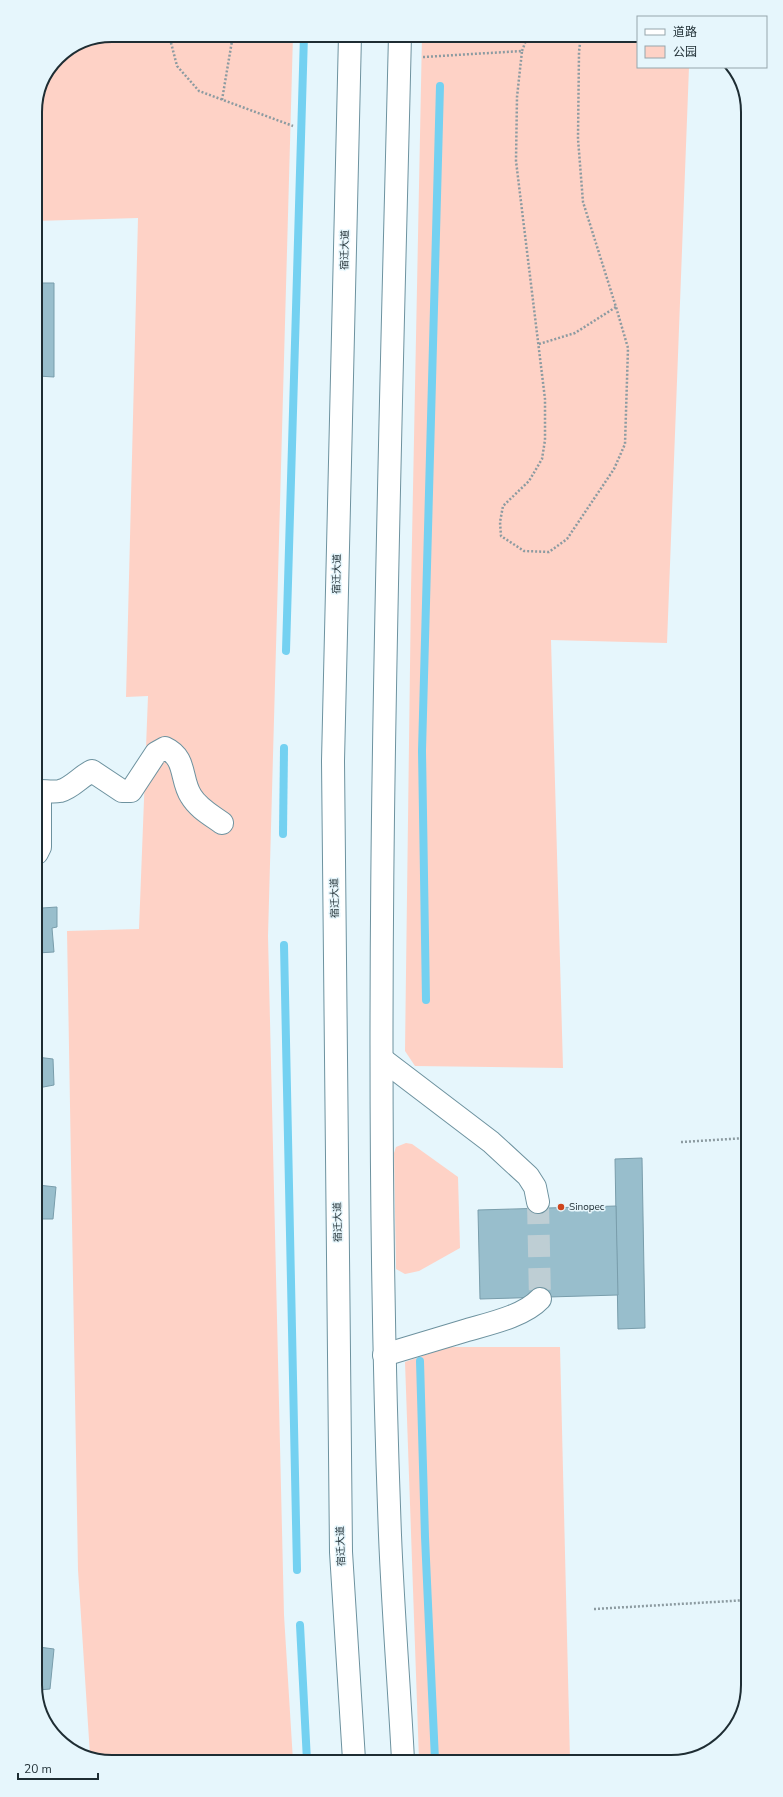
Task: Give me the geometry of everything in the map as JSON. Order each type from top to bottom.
[{"type":"main road","name":"宿迁大道","points":[[350,42],[333,769],[341,1552],[354,1755]]},
{"type":"main road","points":[[400,42],[383,749],[382,1059],[384,1355],[390,1539],[403,1755]]},
{"type":"main road","points":[[42,791],[60,791],[70,787],[84,774],[92,771],[122,791],[131,791],[156,753],[165,748],[173,752],[179,762],[191,796],[200,807],[222,823]]},
{"type":"main road","points":[[382,1059],[490,1142],[528,1176],[535,1187],[538,1202]]},
{"type":"main road","points":[[384,1355],[504,1318],[524,1310],[540,1299]]},
{"type":"path","points":[[171,42],[177,66],[199,91],[293,126]]},
{"type":"path","points":[[222,100],[232,42]]},
{"type":"path","points":[[525,42],[522,51],[517,97],[516,161],[545,399],[545,440],[542,459],[529,481],[503,506],[500,522],[501,536],[524,551],[549,552],[567,539],[614,469],[625,444],[628,348],[583,202],[578,139],[579,52],[581,42]]},
{"type":"path","points":[[399,58],[522,51]]},
{"type":"path","points":[[539,344],[575,333],[616,307]]},
{"type":"path","points":[[680,1142],[741,1138]]},
{"type":"path","points":[[594,1609],[741,1600]]},
{"type":"green space","points":[[293,42],[268,936],[284,1615],[293,1755],[107,1755],[90,1751],[78,1570],[67,931],[139,929],[148,696],[126,697],[138,218],[42,221],[42,107],[44,94],[56,69],[73,54],[85,47],[98,43]]},
{"type":"green space","points":[[422,42],[637,42],[637,68],[689,68],[667,643],[551,640],[563,1068],[415,1066],[405,1051],[411,590]]},
{"type":"green space","points":[[406,1143],[412,1144],[458,1177],[460,1248],[419,1271],[405,1274],[396,1269],[394,1153],[396,1147]]},
{"type":"green space","points":[[448,1347],[560,1347],[570,1755],[419,1755],[405,1362]]},
{"type":"building","points":[[42,283],[54,283],[54,377],[42,376]]},
{"type":"building","points":[[57,907],[57,927],[52,928],[54,952],[42,953],[42,908]]},
{"type":"building","points":[[42,1058],[53,1059],[54,1085],[42,1087]]},
{"type":"building","points":[[642,1158],[645,1328],[618,1329],[615,1159]]},
{"type":"building","points":[[42,1185],[56,1187],[53,1219],[42,1219]]},
{"type":"building","points":[[616,1206],[618,1295],[480,1299],[478,1210]]},
{"type":"building","points":[[42,1647],[54,1649],[50,1689],[43,1690]]},
{"type":"waterway","points":[[286,651],[304,42]]},
{"type":"waterway","points":[[426,1000],[422,751],[440,86]]},
{"type":"waterway","points":[[283,834],[284,748]]},
{"type":"waterway","points":[[284,945],[297,1570]]},
{"type":"waterway","points":[[420,1361],[425,1537],[435,1755]]},
{"type":"waterway","points":[[300,1625],[307,1755]]},
{"type":"tunnel","points":[[538,1202],[540,1299]]},
{"type":"place","name":"Sinopec","points":[[561,1207]]}]
